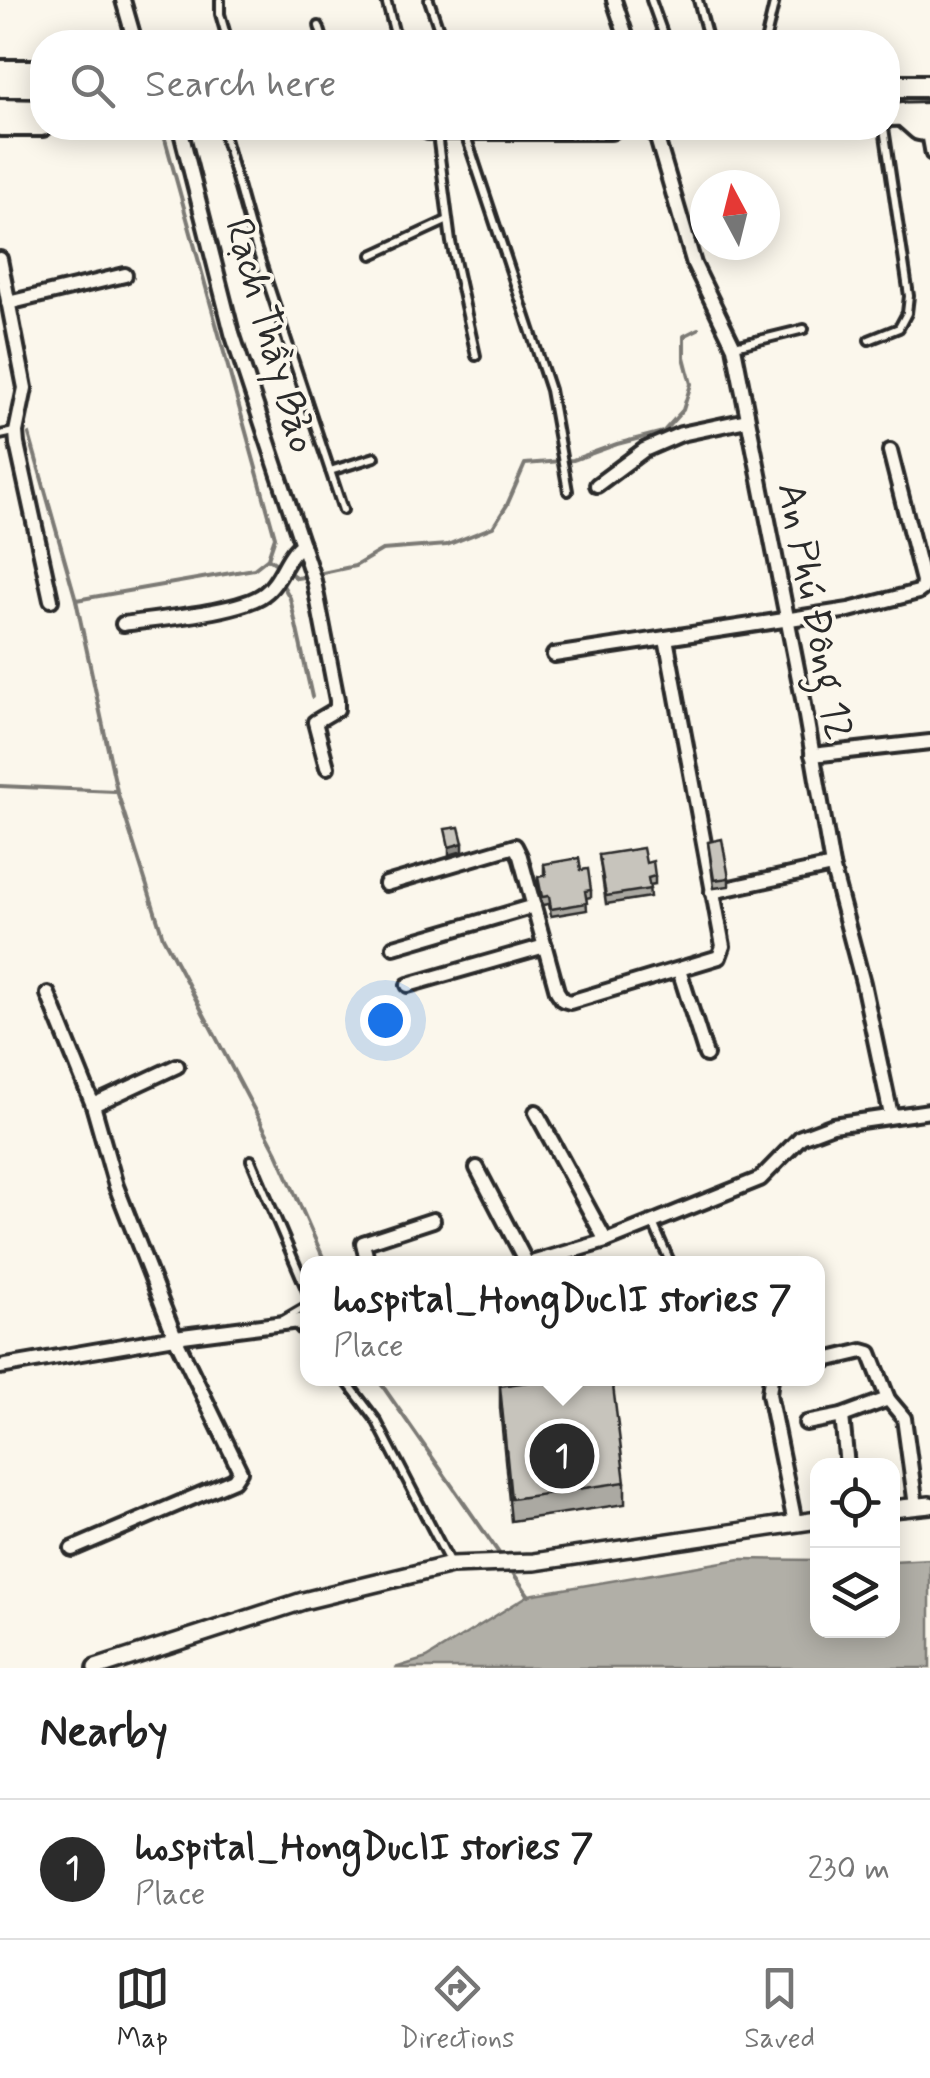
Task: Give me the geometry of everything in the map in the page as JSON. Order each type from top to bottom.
[{"type":"highway","points":[[0,71],[30,71]]},
{"type":"highway","points":[[900,75],[930,75]]},
{"type":"highway","points":[[0,86],[30,86]]},
{"type":"highway","points":[[900,86],[930,86]]},
{"type":"highway","points":[[0,110],[30,111]]},
{"type":"highway","points":[[900,116],[929,126]]},
{"type":"highway","points":[[0,125],[30,126]]},
{"type":"street","points":[[123,0],[132,30]]},
{"type":"street","points":[[614,0],[624,30]]},
{"type":"street","name":"Rạch Thầy Bảo","points":[[183,140],[232,333],[314,581],[337,700],[337,709],[315,722],[327,766]]},
{"type":"street","name":"An Phú Đông 12","points":[[658,140],[694,264],[734,347],[832,866],[863,983],[891,1116]]},
{"type":"street","points":[[0,258],[24,388],[16,432],[51,600]]},
{"type":"street","points":[[8,303],[124,275]]},
{"type":"street","points":[[597,485],[644,450],[681,434],[747,420]]},
{"type":"street","points":[[554,656],[849,610],[922,589],[890,451]]},
{"type":"street","points":[[123,624],[249,603],[275,585],[294,550],[302,544]]},
{"type":"street","points":[[386,884],[514,846],[557,991],[570,1002],[722,954],[666,638]]},
{"type":"street","points":[[812,755],[930,742]]},
{"type":"street","points":[[712,892],[832,866]]},
{"type":"street","points":[[394,947],[534,906]]},
{"type":"street","points":[[408,986],[545,946]]},
{"type":"street","points":[[679,970],[706,1055]]},
{"type":"street","points":[[48,994],[93,1105],[116,1186],[176,1337],[240,1472],[240,1476],[72,1549]]},
{"type":"street","points":[[93,1105],[177,1066]]},
{"type":"street","points":[[554,1256],[606,1240],[760,1179],[801,1137],[833,1125],[930,1111]]},
{"type":"street","points":[[536,1112],[606,1240]]},
{"type":"street","points":[[477,1168],[524,1256]]},
{"type":"street","points":[[366,1256],[363,1243],[432,1220]]},
{"type":"street","points":[[0,1366],[300,1321]]},
{"type":"street","points":[[825,1360],[867,1351],[888,1399],[907,1426],[923,1505]]},
{"type":"street","points":[[770,1386],[796,1523]]},
{"type":"street","points":[[806,1423],[842,1416],[888,1399]]},
{"type":"street","points":[[842,1416],[847,1458]]},
{"type":"street","points":[[96,1668],[302,1601],[451,1565],[534,1562],[810,1521]]},
{"type":"lane","points":[[386,0],[394,30]]},
{"type":"lane","points":[[429,0],[439,30]]},
{"type":"lane","points":[[651,0],[662,30]]},
{"type":"lane","points":[[698,0],[706,30]]},
{"type":"lane","points":[[768,30],[776,0]]},
{"type":"lane","points":[[219,1],[225,30]]},
{"type":"lane","points":[[319,26],[320,30]]},
{"type":"lane","points":[[929,126],[930,155]]},
{"type":"lane","points":[[225,140],[252,235],[343,510]]},
{"type":"lane","points":[[434,140],[476,356]]},
{"type":"lane","points":[[468,140],[550,390],[568,491]]},
{"type":"lane","points":[[869,340],[899,328],[909,296],[886,140]]},
{"type":"lane","points":[[372,255],[448,220]]},
{"type":"lane","points":[[734,347],[804,329]]},
{"type":"lane","points":[[0,435],[16,432]]},
{"type":"lane","points":[[330,471],[375,458]]},
{"type":"lane","points":[[251,1160],[300,1276]]},
{"type":"lane","points":[[652,1222],[667,1256]]},
{"type":"lane","points":[[278,1323],[300,1310]]},
{"type":"lane","points":[[350,1386],[376,1420],[451,1565]]},
{"type":"shaded area","points":[[740,1559],[810,1560],[810,1638],[900,1638],[900,1561],[930,1559],[930,1668],[395,1668],[427,1658],[529,1595]]},
{"type":"building","points":[[459,827],[463,843],[449,847],[445,829]]},
{"type":"building","points":[[722,839],[729,878],[714,880],[708,842]]},
{"type":"building","points":[[643,848],[646,863],[653,861],[655,876],[648,878],[650,889],[606,896],[599,855]]},
{"type":"building","points":[[579,858],[581,870],[588,869],[591,890],[585,891],[587,903],[551,909],[549,896],[542,897],[538,877],[546,875],[544,864]]},
{"type":"building","points":[[500,1386],[613,1386],[625,1482],[511,1499]]},
{"type":"waterway","points":[[76,600],[254,569],[268,558],[275,537],[165,140]]},
{"type":"waterway","points":[[318,574],[355,566],[382,550],[447,545],[493,527],[525,464],[573,460],[663,432],[683,410],[691,384],[684,357],[684,336],[698,329]]},
{"type":"waterway","points":[[29,434],[76,600],[117,791],[163,937],[277,1153],[322,1256]]},
{"type":"waterway","points":[[269,559],[297,578],[309,576]]},
{"type":"waterway","points":[[280,580],[290,598],[312,697]]},
{"type":"waterway","points":[[0,786],[115,791]]},
{"type":"waterway","points":[[383,1386],[503,1559]]},
{"type":"waterway","points":[[509,1567],[529,1596]]},
{"type":"place","name":"hospital_HongDucII stories 7","points":[[562,1456]]}]
